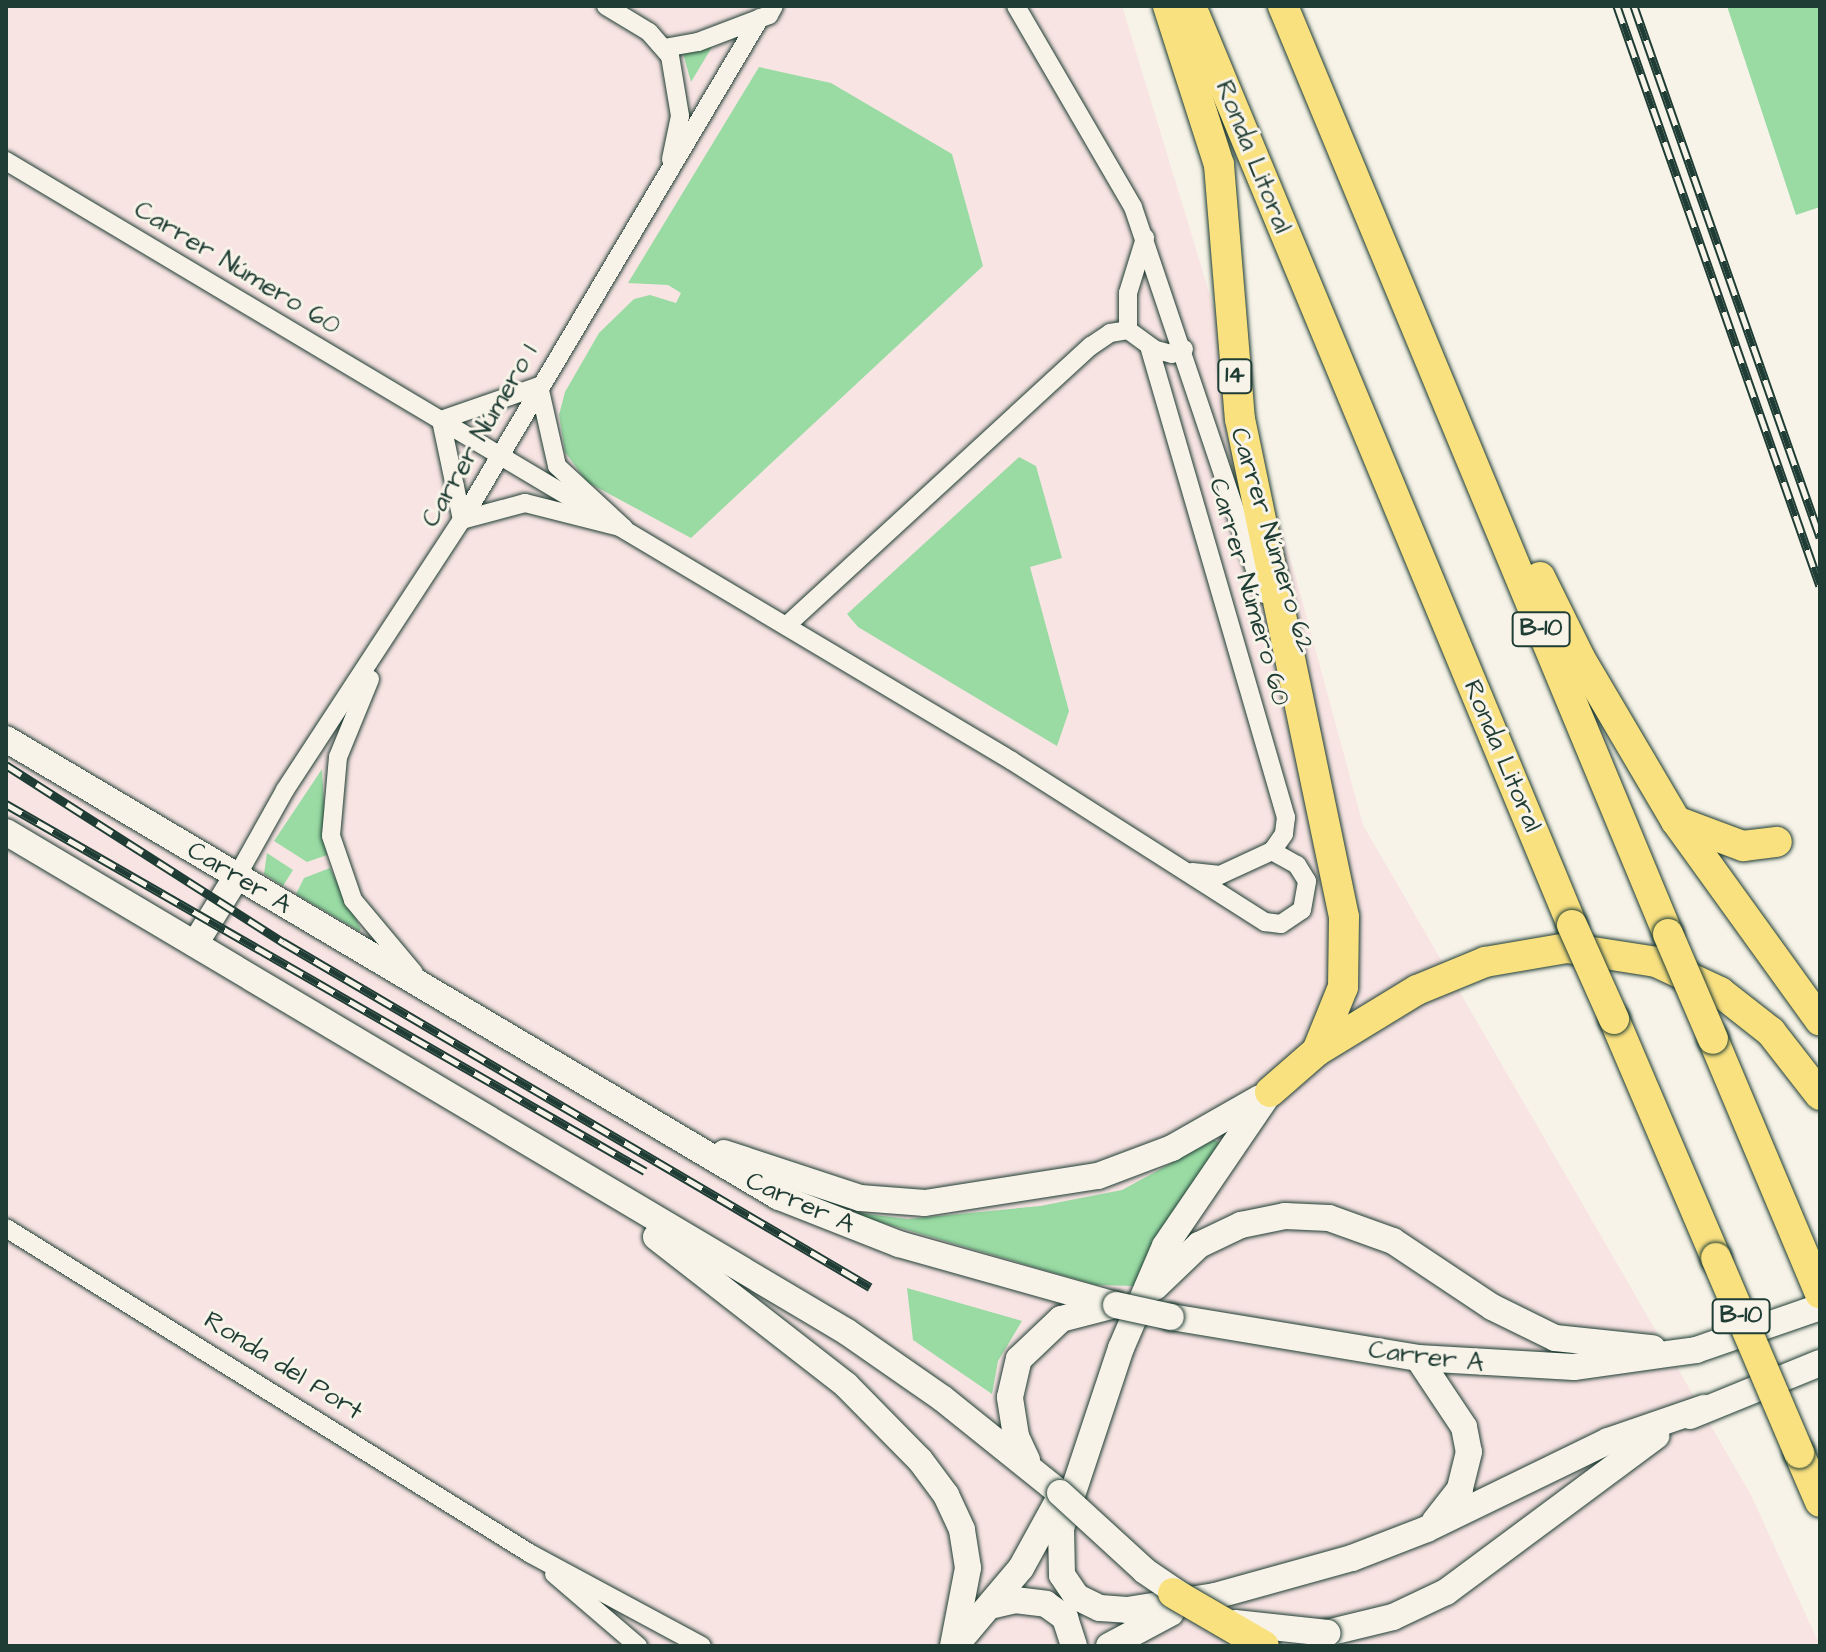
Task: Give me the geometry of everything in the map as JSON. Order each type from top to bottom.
[{"type":"highway","name":"14","points":[[1168,6],[1219,165],[1240,419],[1306,749]]},
{"type":"highway","name":"Ronda Litoral","points":[[1191,6],[1572,925],[1820,1502]]},
{"type":"highway","name":"B-10","points":[[1283,6],[1820,1293]]},
{"type":"highway","points":[[1417,323],[1580,658],[1676,821],[1820,1021]]},
{"type":"highway","points":[[1306,749],[1346,944],[1338,1005],[1317,1051]]},
{"type":"highway","points":[[1676,821],[1743,846],[1777,842]]},
{"type":"highway","points":[[1270,1092],[1317,1051],[1417,990],[1485,962],[1540,950],[1604,950],[1656,962],[1744,1007],[1794,1058],[1820,1095]]},
{"type":"highway","points":[[1173,1593],[1264,1646]]},
{"type":"main road","name":"Carrer A","points":[[6,739],[653,1127],[824,1217],[1125,1312],[1418,1358],[1574,1367],[1696,1350]]},
{"type":"main road","points":[[6,832],[847,1332],[1029,1464],[1173,1593],[1231,1622],[1264,1630],[1327,1633],[1393,1617],[1446,1592],[1591,1479],[1704,1408]]},
{"type":"main road","points":[[195,944],[237,876]]},
{"type":"main road","points":[[653,1127],[849,1195],[925,1203],[1098,1176],[1172,1148],[1270,1092]]},
{"type":"main road","points":[[1215,1596],[1111,1610],[1077,1597],[1059,1560],[1061,1528],[1125,1312],[1182,1218],[1270,1092]]},
{"type":"main road","points":[[513,1135],[702,1270],[846,1385],[920,1460],[946,1495],[966,1548],[966,1587],[954,1646]]},
{"type":"main road","points":[[1029,1464],[1016,1436],[1010,1397],[1019,1359],[1061,1319],[1125,1312],[1199,1245],[1241,1225],[1309,1216],[1348,1222],[1393,1241],[1492,1307],[1555,1338],[1696,1350],[1820,1307]]},
{"type":"main road","points":[[1418,1358],[1464,1427],[1469,1452],[1460,1489],[1427,1529]]},
{"type":"main road","points":[[1109,1646],[1156,1618],[1215,1596],[1352,1558],[1427,1529],[1565,1459],[1820,1363]]},
{"type":"main road","points":[[954,1646],[994,1605],[1021,1568],[1081,1459]]},
{"type":"main road","points":[[994,1605],[1015,1600],[1046,1604],[1065,1618],[1074,1646]]},
{"type":"street","points":[[606,6],[649,32],[664,48],[680,116],[663,185]]},
{"type":"street","name":"Carrer Número 62","points":[[1016,6],[1098,140],[1145,238],[1276,634],[1306,749]]},
{"type":"street","points":[[664,48],[698,42],[765,10]]},
{"type":"street","name":"Carrer Número 1","points":[[237,876],[285,790],[385,643],[462,520],[765,10]]},
{"type":"street","name":"Carrer Número 60","points":[[6,161],[786,626],[1192,872],[1211,891],[1251,915],[1281,924],[1302,910],[1307,881],[1297,865],[1272,851],[1284,834],[1286,817],[1149,346]]},
{"type":"street","points":[[1128,330],[1128,293],[1145,238]]},
{"type":"street","points":[[786,626],[1091,346],[1110,333],[1128,330],[1149,346],[1172,354],[1184,349]]},
{"type":"street","points":[[462,520],[441,420],[539,386]]},
{"type":"street","name":"Carrer Número 60","points":[[539,386],[557,466],[624,528]]},
{"type":"street","name":"Carrer Número 60","points":[[462,520],[525,503],[624,528]]},
{"type":"street","points":[[385,643],[338,757],[331,836],[353,900],[432,992]]},
{"type":"street","points":[[1192,872],[1220,875],[1272,851]]},
{"type":"street","name":"Ronda del Port","points":[[6,1228],[531,1554],[702,1646]]},
{"type":"street","name":"Ronda del Port","points":[[531,1554],[638,1646]]},
{"type":"shaded area","points":[[6,6],[1122,6],[1296,578],[1363,825],[1751,1495],[1820,1646],[6,1646]]},
{"type":"green space","points":[[1727,6],[1820,6],[1820,207],[1796,215]]},
{"type":"green space","points":[[712,47],[691,82],[683,53]]},
{"type":"green space","points":[[759,67],[831,83],[952,154],[983,266],[691,538],[587,482],[565,452],[559,415],[565,392],[599,333],[634,299],[650,295],[676,303],[681,293],[668,285],[628,283]]},
{"type":"green space","points":[[1019,457],[1036,466],[1062,558],[1030,567],[1069,711],[1057,746],[858,627],[847,614]]},
{"type":"green space","points":[[322,769],[327,855],[307,862],[274,841]]},
{"type":"green space","points":[[267,853],[293,870],[283,886],[264,874]]},
{"type":"green space","points":[[330,868],[361,929],[359,931],[296,894],[304,878]]},
{"type":"green space","points":[[1214,1140],[1220,1143],[1175,1208],[1134,1286],[1096,1285],[842,1211],[908,1219],[1040,1206],[1122,1190]]},
{"type":"green space","points":[[907,1288],[1022,1321],[998,1361],[992,1394],[913,1340]]},
{"type":"railway","points":[[1617,6],[1820,586]]},
{"type":"railway","points":[[1634,6],[1820,537]]},
{"type":"railway","points":[[6,765],[283,942],[870,1287]]},
{"type":"railway","points":[[6,804],[645,1171]]}]
